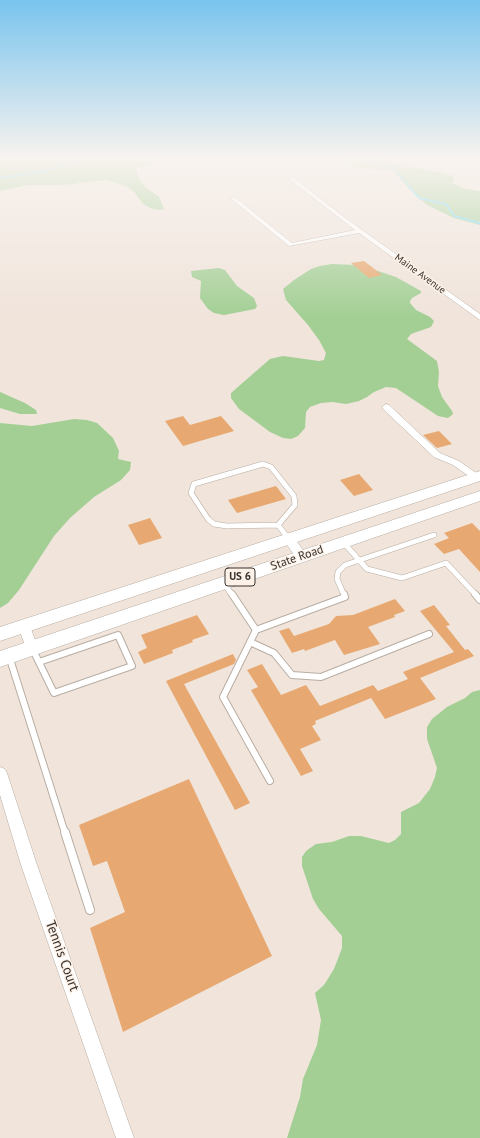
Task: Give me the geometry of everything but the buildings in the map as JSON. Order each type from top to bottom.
[{"type":"main road","name":"State Road","points":[[0,634],[478,477]]},
{"type":"main road","name":"State Road","points":[[4,657],[36,655],[224,582],[480,496]]},
{"type":"street","points":[[248,210],[275,234],[291,245],[360,231]]},
{"type":"street","name":"Maine Avenue","points":[[333,210],[480,318]]},
{"type":"street","points":[[386,407],[437,455],[456,463],[478,477]]},
{"type":"street","points":[[289,539],[301,556]]},
{"type":"street","points":[[24,626],[36,655]]},
{"type":"street","name":"Tennis Court","points":[[0,773],[29,865],[125,1138]]},
{"type":"lane","points":[[263,464],[271,467],[294,496],[295,504],[278,525],[227,526],[214,524],[208,519],[191,493],[194,484],[263,464]]},
{"type":"lane","points":[[278,525],[289,539]]},
{"type":"lane","points":[[270,781],[223,697],[256,630],[345,597],[337,578],[338,572],[345,565],[434,535]]},
{"type":"lane","points":[[343,542],[367,569],[402,578],[446,563],[480,600]]},
{"type":"lane","points":[[224,582],[256,630]]},
{"type":"lane","points":[[250,642],[274,653],[292,675],[321,677],[429,634]]},
{"type":"lane","points":[[118,636],[132,666],[54,693],[36,655],[118,636]]},
{"type":"lane","points":[[4,657],[90,910]]},
{"type":"green space","points":[[438,210],[480,210],[480,225],[454,218]]},
{"type":"green space","points":[[332,264],[355,265],[375,270],[396,277],[421,291],[421,293],[412,298],[410,303],[416,310],[430,317],[434,321],[431,327],[411,334],[407,339],[437,361],[439,372],[438,386],[442,397],[453,414],[448,418],[438,416],[396,388],[386,387],[359,401],[346,404],[333,402],[321,403],[310,407],[306,412],[305,428],[298,436],[291,439],[283,438],[270,432],[239,409],[231,398],[231,393],[270,359],[283,356],[319,361],[324,360],[326,353],[319,340],[286,300],[283,289],[311,269]]},
{"type":"green space","points":[[219,268],[225,270],[237,286],[254,298],[257,306],[255,309],[224,315],[214,313],[208,309],[200,298],[201,281],[192,277],[191,271]]},
{"type":"green space","points":[[0,392],[25,403],[36,410],[37,414],[20,414],[0,408]]},
{"type":"green space","points":[[74,419],[87,420],[97,423],[113,438],[119,451],[118,459],[131,462],[130,470],[121,480],[94,497],[70,518],[54,536],[19,590],[8,603],[0,608],[0,423],[32,426]]},
{"type":"green space","points":[[480,690],[480,1138],[287,1138],[300,1097],[303,1079],[317,1045],[321,1020],[315,993],[324,985],[334,969],[342,948],[342,936],[319,909],[313,899],[302,866],[302,857],[306,851],[316,844],[332,842],[349,836],[361,836],[389,843],[395,840],[401,834],[401,812],[419,803],[430,789],[435,777],[437,768],[427,739],[427,727],[432,719],[447,707],[465,698],[472,692]]},
{"type":"waterway","points":[[450,210],[454,216],[480,223]]}]
